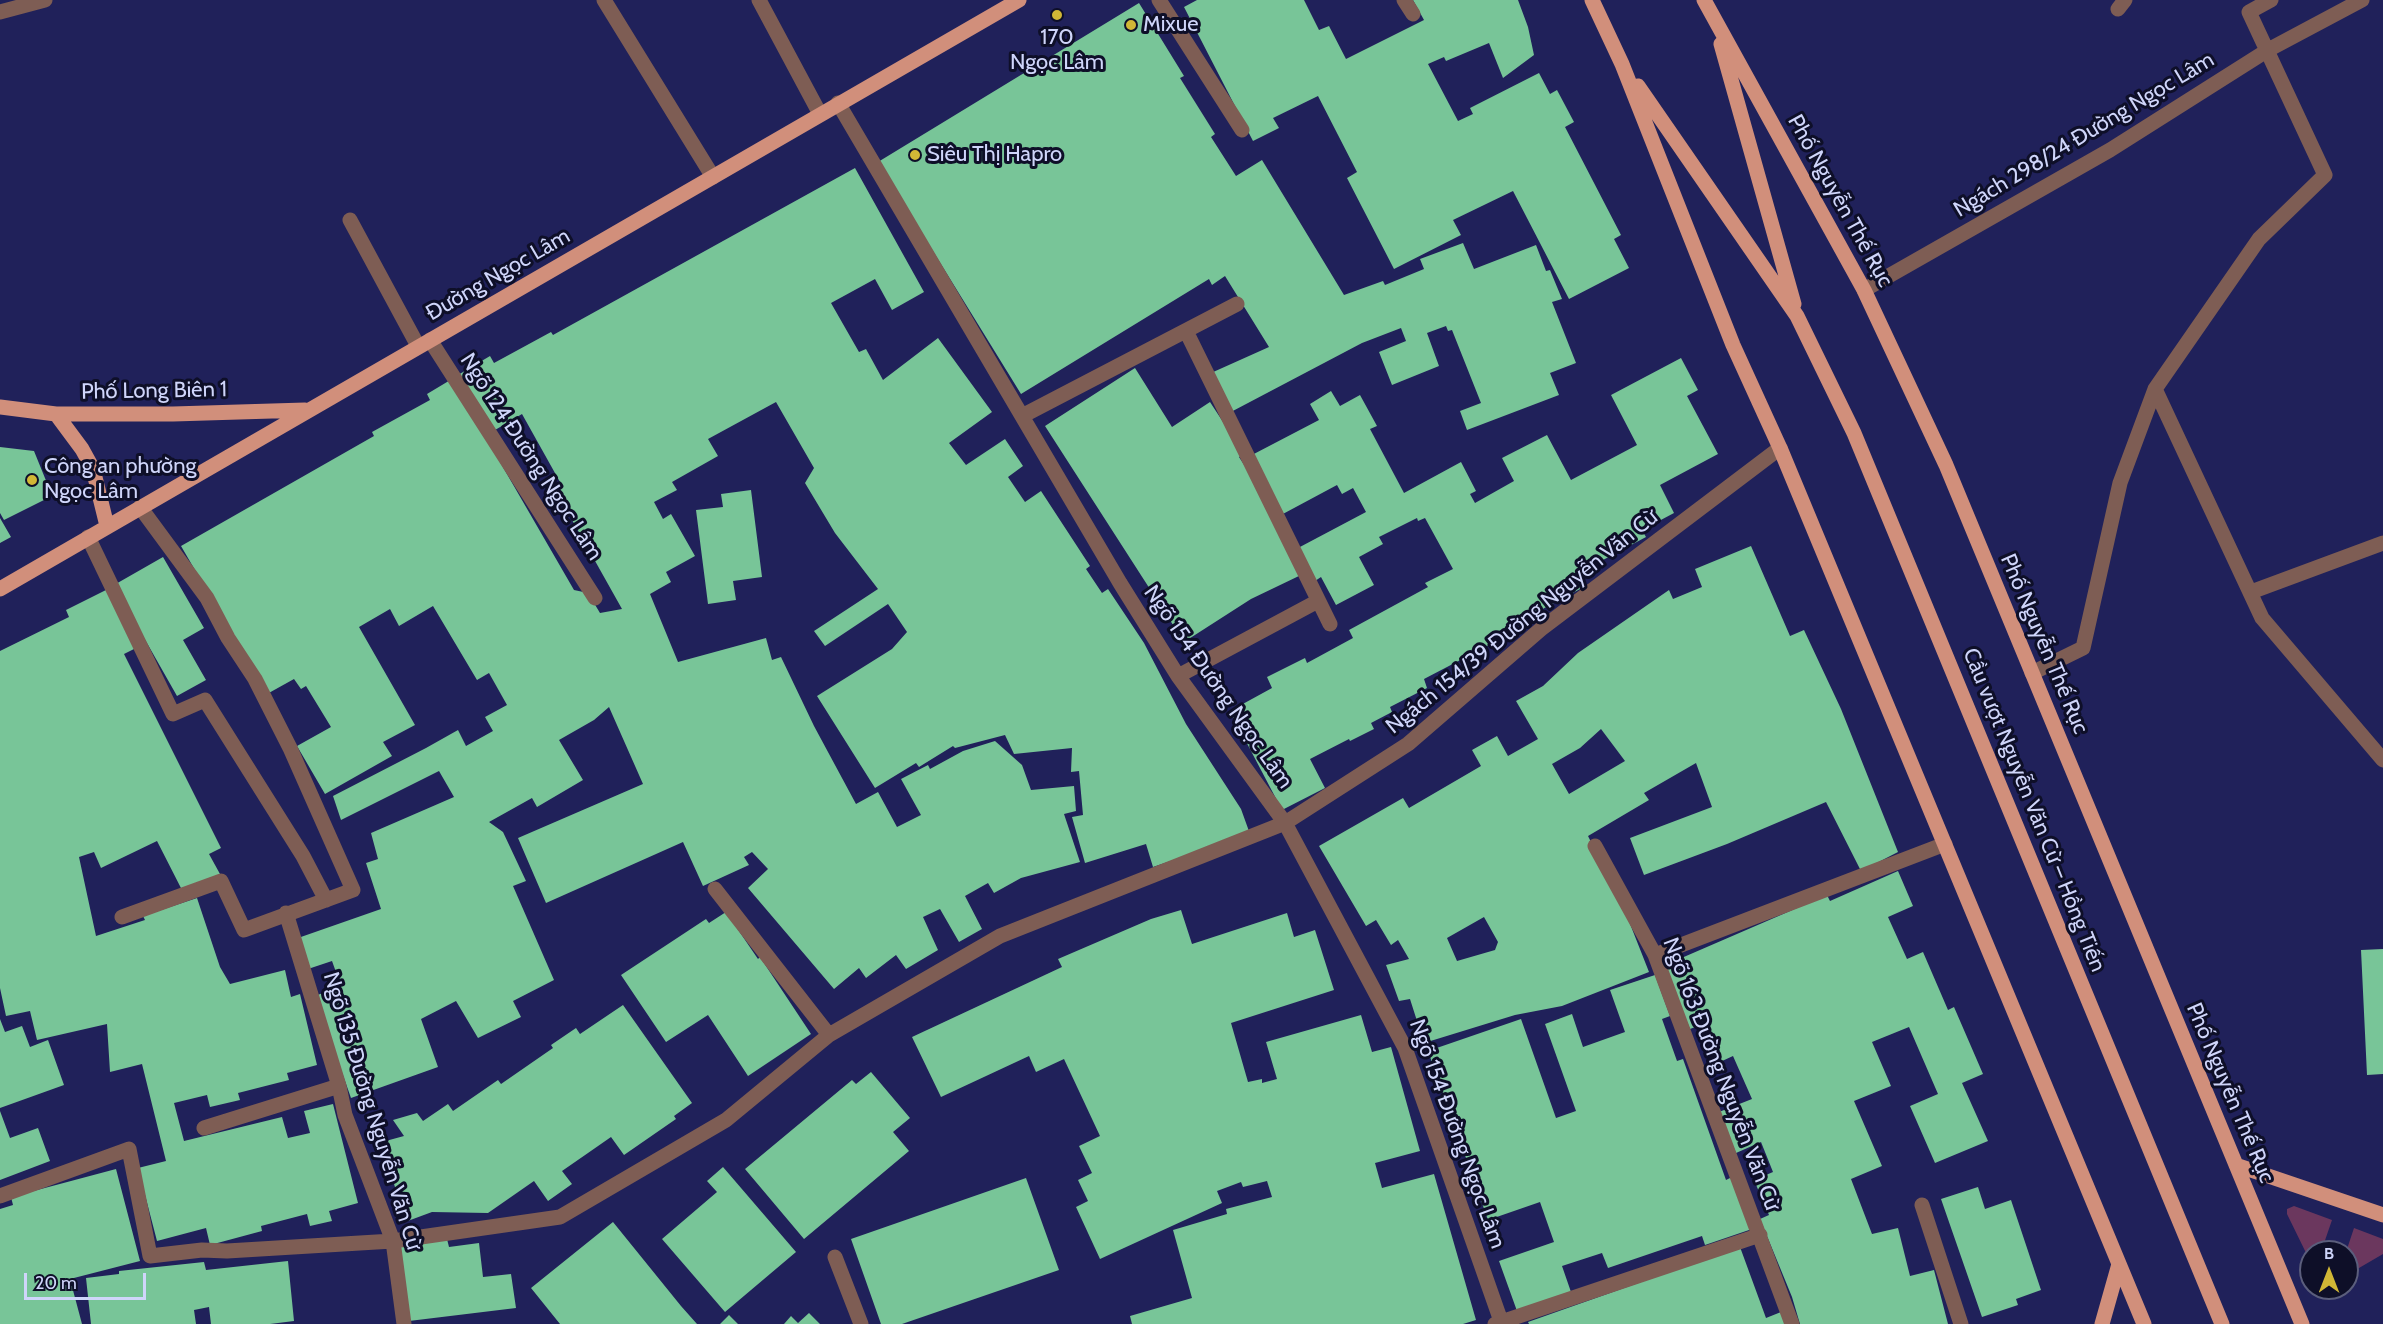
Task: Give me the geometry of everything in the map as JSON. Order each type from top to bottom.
[{"type":"main road","name":"Đường Ngọc Lâm","points":[[0,589],[1019,0]]},
{"type":"main road","points":[[1592,0],[1622,64],[1733,345],[1780,448],[2144,1324]]},
{"type":"main road","name":"Phố Nguyễn Thế Rục","points":[[1704,0],[1864,290],[1946,465],[2302,1324]]},
{"type":"main road","points":[[1714,18],[1797,316]]},
{"type":"main road","points":[[1622,64],[1797,316]]},
{"type":"main road","name":"Cầu vượt Nguyễn Văn Cừ – Hồng Tiến","points":[[1797,316],[1854,433],[2222,1324]]},
{"type":"main road","name":"Phố Long Biên 1","points":[[0,407],[56,414],[173,414],[308,410]]},
{"type":"main road","points":[[56,414],[82,449],[93,469],[107,526]]},
{"type":"main road","points":[[2236,1165],[2383,1215]]},
{"type":"main road","points":[[2102,1324],[2119,1264]]},
{"type":"street","points":[[0,12],[45,0]]},
{"type":"street","points":[[604,0],[713,177]]},
{"type":"street","points":[[759,0],[820,114]]},
{"type":"street","points":[[1159,0],[1242,130]]},
{"type":"street","points":[[1404,0],[1413,14]]},
{"type":"street","points":[[2032,673],[2083,648],[2120,483],[2155,389],[2259,239],[2325,175],[2249,12],[2271,0]]},
{"type":"street","name":"Ngách 298/24 Đường Ngọc Lâm","points":[[1864,290],[2110,150],[2268,50],[2362,0]]},
{"type":"street","name":"Ngõ 154 Đường Ngọc Lâm","points":[[838,103],[1119,583],[1178,676],[1285,823],[1405,1048],[1500,1323]]},
{"type":"street","name":"Ngõ 124 Đường Ngọc Lâm","points":[[350,220],[424,343],[595,598]]},
{"type":"street","points":[[1022,416],[1237,304]]},
{"type":"street","points":[[1185,331],[1330,624]]},
{"type":"street","points":[[2155,389],[2262,618],[2383,760]]},
{"type":"street","name":"Ngách 154/39 Đường Nguyễn Văn Cừ","points":[[0,1196],[129,1149],[150,1256],[202,1250],[227,1251],[393,1241],[560,1217],[726,1120],[830,1035],[1000,936],[1285,823],[1408,744],[1541,629],[1780,448]]},
{"type":"street","points":[[122,917],[221,881],[244,930],[353,890],[290,748],[255,679],[228,638],[207,598],[140,507]]},
{"type":"street","points":[[88,537],[173,714],[205,700],[303,856],[326,900]]},
{"type":"street","points":[[2251,592],[2383,543]]},
{"type":"street","points":[[1178,676],[1318,601]]},
{"type":"street","points":[[1654,955],[1945,844]]},
{"type":"street","name":"Ngõ 163 Đường Nguyễn Văn Cừ","points":[[1595,846],[1654,955],[1792,1324]]},
{"type":"street","points":[[715,889],[830,1035]]},
{"type":"street","name":"Ngõ 135 Đường Nguyễn Văn Cừ","points":[[286,913],[339,1086],[345,1116],[393,1241],[404,1324]]},
{"type":"street","points":[[204,1128],[339,1086]]},
{"type":"street","points":[[1922,1205],[1961,1324]]},
{"type":"street","points":[[1500,1323],[1760,1235]]},
{"type":"street","points":[[835,1257],[861,1324]]},
{"type":"shaded area","points":[[2294,1206],[2332,1220],[2325,1240],[2300,1240],[2287,1214],[2287,1209]]},
{"type":"shaded area","points":[[2354,1228],[2383,1239],[2383,1254],[2359,1268],[2359,1240],[2350,1240]]},
{"type":"building","points":[[1197,0],[1304,0],[1319,30],[1329,26],[1346,59],[1424,20],[1413,0],[1518,0],[1528,27],[1534,55],[1503,78],[1489,43],[1446,61],[1444,57],[1428,64],[1458,121],[1473,114],[1470,108],[1539,73],[1550,94],[1557,90],[1574,122],[1565,127],[1621,235],[1614,239],[1629,268],[1569,299],[1513,191],[1453,220],[1461,235],[1394,269],[1347,178],[1357,172],[1318,96],[1273,118],[1279,128],[1253,141],[1184,7]]},
{"type":"building","points":[[1139,3],[1184,76],[1180,78],[1215,134],[1211,137],[1236,176],[1262,160],[1344,295],[1383,281],[1385,285],[1424,269],[1420,259],[1463,243],[1474,269],[1536,245],[1546,271],[1550,270],[1562,299],[1552,302],[1576,363],[1550,373],[1559,395],[1467,430],[1460,411],[1481,403],[1452,330],[1448,331],[1446,326],[1427,333],[1439,366],[1392,385],[1379,352],[1406,341],[1401,328],[1362,343],[1229,413],[1211,373],[1269,347],[1225,276],[1212,285],[1209,279],[1021,394],[878,162]]},
{"type":"building","points":[[855,168],[924,292],[892,310],[875,279],[831,303],[859,352],[866,349],[883,380],[938,338],[992,412],[949,443],[966,465],[1005,439],[1023,466],[1008,477],[1025,502],[1041,491],[1090,566],[1086,569],[1102,593],[1108,589],[1144,643],[1186,724],[1241,809],[1250,834],[1153,867],[1146,844],[1085,863],[1072,817],[1083,815],[1079,771],[1071,772],[1072,748],[1014,754],[1005,735],[955,748],[953,746],[919,767],[916,763],[875,788],[817,696],[892,649],[907,632],[888,604],[825,646],[814,631],[878,589],[835,533],[805,483],[814,468],[776,402],[708,439],[718,456],[672,482],[677,490],[654,502],[663,519],[671,514],[695,556],[666,572],[671,582],[650,594],[678,662],[766,638],[772,660],[781,657],[814,726],[856,804],[878,792],[897,827],[921,815],[901,779],[928,765],[930,769],[963,751],[995,741],[1022,765],[1031,790],[1074,786],[1076,811],[1064,814],[1080,862],[1021,878],[994,893],[988,883],[965,896],[982,929],[959,942],[940,909],[923,917],[938,950],[906,969],[896,955],[866,978],[859,968],[834,989],[748,888],[768,869],[752,852],[744,857],[749,865],[703,886],[683,842],[546,903],[518,838],[643,784],[609,707],[594,720],[559,740],[583,780],[537,807],[532,798],[489,822],[503,832],[526,881],[513,886],[554,980],[513,1001],[521,1017],[478,1038],[456,1001],[421,1019],[438,1067],[351,1098],[315,996],[341,986],[332,961],[308,969],[298,938],[381,909],[366,863],[378,859],[371,833],[454,797],[439,771],[341,820],[333,796],[458,730],[466,746],[493,731],[485,717],[507,705],[489,673],[477,680],[433,606],[399,626],[390,609],[359,627],[415,725],[383,742],[392,756],[325,794],[297,746],[331,727],[306,686],[301,689],[294,679],[267,694],[181,546],[374,436],[372,432],[430,400],[427,394],[452,379],[574,590],[588,593],[600,613],[622,609],[553,486],[560,482],[522,414],[490,433],[458,375],[490,356],[494,363],[551,332],[553,335]]},
{"type":"building","points":[[1681,358],[1698,390],[1687,396],[1718,454],[1660,485],[1674,513],[1642,530],[1646,537],[1575,575],[1582,588],[1490,637],[1493,643],[1424,679],[1427,688],[1390,707],[1392,712],[1371,723],[1374,729],[1310,759],[1325,788],[1282,810],[1230,711],[1272,688],[1267,677],[1305,658],[1307,663],[1353,638],[1349,630],[1428,587],[1425,583],[1453,569],[1425,518],[1418,521],[1417,518],[1379,537],[1383,544],[1359,557],[1374,585],[1336,605],[1321,577],[1315,581],[1298,548],[1366,512],[1353,488],[1342,494],[1337,485],[1281,515],[1250,456],[1319,420],[1310,404],[1331,391],[1340,406],[1360,395],[1377,426],[1370,429],[1404,493],[1461,462],[1476,491],[1470,494],[1475,503],[1514,481],[1502,458],[1547,435],[1571,480],[1637,445],[1611,395]]},
{"type":"building","points":[[1135,368],[1172,427],[1210,402],[1244,454],[1239,457],[1252,477],[1301,575],[1251,599],[1184,642],[1045,426]]},
{"type":"building","points":[[0,447],[34,451],[49,488],[44,500],[4,520],[0,513]]},
{"type":"building","points":[[751,490],[762,577],[733,581],[736,600],[708,604],[696,510],[723,507],[721,494]]},
{"type":"building","points":[[0,518],[11,537],[0,543]]},
{"type":"building","points":[[1751,546],[1790,636],[1804,630],[1841,709],[1898,852],[1861,871],[1826,802],[1727,844],[1644,875],[1630,838],[1712,807],[1696,763],[1644,793],[1649,800],[1588,836],[1623,906],[1649,972],[1562,1006],[1515,1015],[1424,1043],[1410,999],[1399,1001],[1386,965],[1409,959],[1398,940],[1391,945],[1376,920],[1366,926],[1319,846],[1403,798],[1409,808],[1481,766],[1472,750],[1497,736],[1508,756],[1538,739],[1516,701],[1543,686],[1578,653],[1669,590],[1673,599],[1702,587],[1695,569]],"holes":[[[1601,729],[1625,761],[1569,794],[1552,764],[1580,748]],[[1484,917],[1498,942],[1495,950],[1457,961],[1447,938]]]},
{"type":"building","points":[[163,557],[204,628],[183,640],[206,680],[177,696],[114,585]]},
{"type":"building","points":[[110,588],[140,646],[124,654],[221,848],[209,854],[220,874],[183,892],[157,841],[101,868],[94,852],[79,857],[96,936],[145,920],[143,916],[197,898],[220,967],[230,984],[285,970],[291,997],[300,994],[317,1065],[287,1073],[289,1080],[238,1093],[240,1100],[210,1107],[207,1095],[174,1103],[184,1141],[282,1117],[288,1138],[310,1133],[304,1111],[333,1104],[358,1203],[329,1211],[332,1221],[310,1226],[307,1214],[261,1226],[262,1231],[210,1245],[206,1228],[157,1241],[138,1168],[166,1161],[142,1064],[110,1072],[107,1024],[37,1040],[30,1011],[6,1016],[0,988],[0,651],[69,617],[66,610]]},
{"type":"building","points":[[1898,871],[1913,906],[1888,917],[1907,959],[1923,952],[1948,1010],[1954,1007],[1983,1074],[1962,1083],[1988,1141],[1935,1163],[1910,1106],[1938,1094],[1909,1027],[1872,1042],[1891,1086],[1854,1101],[1882,1166],[1851,1179],[1872,1234],[1898,1228],[1910,1276],[1934,1270],[1948,1324],[1800,1324],[1792,1297],[1760,1219],[1769,1215],[1754,1180],[1773,1172],[1761,1142],[1736,1153],[1719,1112],[1752,1099],[1733,1056],[1720,1062],[1703,1024],[1690,1029],[1663,966],[1827,895],[1830,901]]},
{"type":"building","points":[[1181,910],[1192,944],[1287,913],[1294,937],[1315,930],[1334,990],[1231,1023],[1248,1082],[1262,1079],[1262,1083],[1277,1079],[1266,1042],[1361,1015],[1372,1052],[1391,1047],[1420,1151],[1375,1163],[1382,1188],[1434,1174],[1476,1320],[1463,1324],[1132,1324],[1130,1316],[1192,1298],[1173,1230],[1227,1214],[1226,1209],[1272,1197],[1267,1181],[1243,1187],[1241,1182],[1217,1191],[1222,1203],[1100,1259],[1076,1207],[1088,1201],[1078,1180],[1092,1173],[1079,1146],[1100,1136],[1064,1059],[1036,1072],[1029,1056],[941,1097],[912,1037],[1062,967],[1058,959],[1151,919]]},
{"type":"building","points":[[726,912],[758,959],[760,957],[811,1034],[748,1076],[708,1015],[666,1042],[621,975],[706,919],[709,923]]},
{"type":"building","points":[[2383,949],[2383,1074],[2367,1075],[2361,950]]},
{"type":"building","points":[[1655,975],[1670,1016],[1662,1019],[1677,1061],[1683,1059],[1726,1180],[1734,1176],[1752,1229],[1705,1245],[1702,1236],[1608,1268],[1602,1253],[1562,1266],[1571,1292],[1517,1311],[1499,1261],[1554,1242],[1540,1202],[1488,1220],[1428,1051],[1521,1019],[1556,1118],[1576,1111],[1545,1024],[1572,1014],[1583,1047],[1625,1032],[1610,990]]},
{"type":"building","points":[[623,1005],[692,1103],[674,1116],[676,1119],[624,1155],[611,1137],[562,1171],[572,1184],[548,1201],[534,1181],[488,1213],[432,1212],[405,1222],[382,1142],[404,1136],[393,1120],[417,1113],[423,1121],[448,1104],[453,1111],[498,1080],[501,1084],[553,1048],[551,1045],[576,1028],[580,1034]]},
{"type":"building","points":[[0,1019],[5,1032],[22,1026],[30,1047],[48,1040],[64,1085],[0,1108]]},
{"type":"building","points":[[871,1072],[910,1118],[893,1132],[909,1151],[804,1239],[745,1169],[852,1080],[856,1084]]},
{"type":"building","points":[[0,1111],[10,1138],[38,1128],[50,1161],[0,1180]]},
{"type":"building","points":[[723,1167],[796,1252],[725,1312],[662,1239],[717,1192],[707,1181]]},
{"type":"building","points":[[116,1169],[140,1261],[70,1279],[82,1324],[0,1324],[0,1209],[13,1205],[11,1197]]},
{"type":"building","points":[[1026,1178],[1059,1270],[902,1324],[881,1324],[851,1239]]},
{"type":"building","points":[[1978,1187],[1985,1209],[2011,1200],[2041,1290],[2016,1299],[2018,1305],[1982,1317],[1941,1199]]},
{"type":"building","points":[[613,1222],[697,1324],[560,1324],[531,1288]]},
{"type":"building","points":[[447,1239],[449,1247],[479,1243],[483,1277],[511,1274],[516,1308],[409,1321],[400,1245]]},
{"type":"building","points":[[1740,1247],[1766,1318],[1781,1312],[1786,1324],[1529,1324],[1528,1322]]},
{"type":"building","points":[[288,1261],[294,1321],[270,1324],[211,1324],[209,1307],[194,1310],[196,1324],[91,1324],[86,1278],[119,1274],[119,1271],[204,1262],[206,1270]]},
{"type":"building","points":[[809,1313],[820,1324],[784,1324],[791,1316],[798,1323]]},
{"type":"building","points":[[729,1315],[738,1324],[720,1324]]},
{"type":"place","name":"170 Ngọc Lâm","points":[[1057,15]]},
{"type":"place","name":"Mixue","points":[[1131,25]]},
{"type":"place","name":"Siêu Thị Hapro","points":[[915,155]]},
{"type":"place","name":"Công an phường Ngọc Lâm","points":[[32,480]]}]
